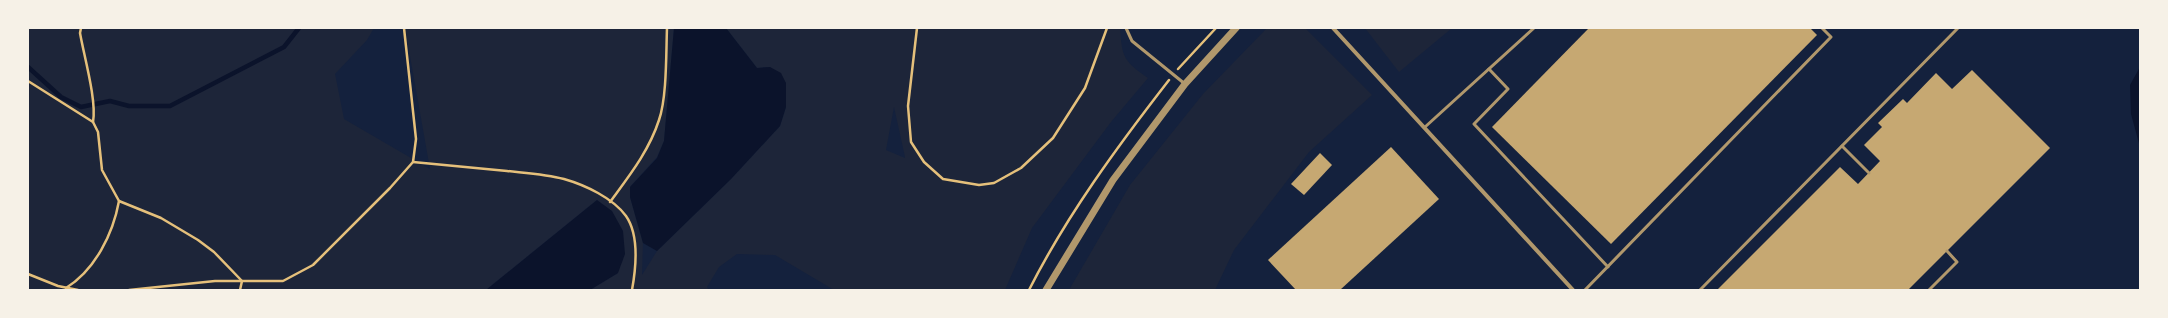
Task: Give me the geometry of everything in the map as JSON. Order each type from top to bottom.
[{"type":"street","points":[[1046,290],[1113,180],[1185,84],[1236,28]]},
{"type":"street","points":[[1333,28],[1573,290]]},
{"type":"lane","points":[[1126,28],[1132,41],[1185,84]]},
{"type":"lane","points":[[1425,127],[1534,28]]},
{"type":"lane","points":[[1585,290],[1831,37],[1822,28]]},
{"type":"lane","points":[[1700,290],[1958,28]]},
{"type":"lane","points":[[1489,69],[1508,89],[1474,124],[1608,267]]},
{"type":"lane","points":[[1842,146],[1869,173]]},
{"type":"lane","points":[[1929,290],[1957,262],[1947,251]]},
{"type":"path","points":[[81,28],[80,33],[94,116],[93,122]]},
{"type":"path","points":[[130,290],[216,281],[283,281],[313,265],[390,188],[413,162],[416,139],[404,28]]},
{"type":"path","points":[[610,202],[645,154],[660,119],[665,76],[667,28]]},
{"type":"path","points":[[918,28],[908,106],[911,142],[924,162],[943,179],[979,185],[994,183],[1021,168],[1053,138],[1085,88],[1107,28]]},
{"type":"path","points":[[28,81],[93,122],[98,132],[102,170],[119,201],[117,212],[96,258],[86,272],[66,288]]},
{"type":"path","points":[[413,162],[564,179],[583,186],[610,202],[626,217],[632,230],[636,251],[632,290]]},
{"type":"path","points":[[119,201],[161,218],[198,240],[214,252],[242,281]]},
{"type":"path","points":[[28,274],[66,288],[78,290]]},
{"type":"path","points":[[240,290],[242,281]]},
{"type":"shaded area","points":[[28,28],[374,28],[367,40],[335,74],[344,119],[430,169],[405,28],[674,28],[664,141],[657,157],[630,187],[630,197],[643,243],[642,275],[657,251],[731,179],[780,126],[786,107],[786,83],[770,67],[757,68],[726,28],[1120,28],[1123,53],[1129,63],[1148,78],[1111,122],[1032,228],[1005,290],[834,290],[775,255],[737,254],[719,267],[707,287],[709,290],[590,290],[618,273],[597,200],[486,290],[28,290]],"holes":[[[894,107],[905,158],[886,150]]]},
{"type":"shaded area","points":[[674,28],[726,28],[757,68],[770,67],[781,73],[786,83],[786,107],[780,126],[731,179],[657,251],[643,243],[630,197],[630,187],[657,158],[664,141]]},
{"type":"shaded area","points":[[1267,28],[1305,28],[1372,95],[1309,152],[1234,250],[1215,290],[1069,290],[1130,185],[1203,94]]},
{"type":"shaded area","points":[[1365,28],[1452,28],[1399,72]]},
{"type":"shaded area","points":[[2140,67],[2140,147],[2131,114],[2130,85]]},
{"type":"shaded area","points":[[597,200],[612,211],[623,231],[625,254],[618,273],[590,290],[486,290]]},
{"type":"building","points":[[1589,28],[1810,28],[1817,35],[1611,244],[1492,127]]},
{"type":"building","points":[[1972,70],[2050,148],[1908,290],[1717,290],[1840,167],[1858,184],[1880,161],[1864,145],[1882,127],[1878,123],[1903,99],[1907,103],[1936,73],[1952,89]]},
{"type":"building","points":[[1391,147],[1439,199],[1340,290],[1296,290],[1268,260]]},
{"type":"building","points":[[1320,153],[1332,165],[1304,195],[1291,184]]},
{"type":"waterway","points":[[28,67],[61,97],[81,107],[110,101],[129,106],[170,106],[284,47],[299,28]]}]
